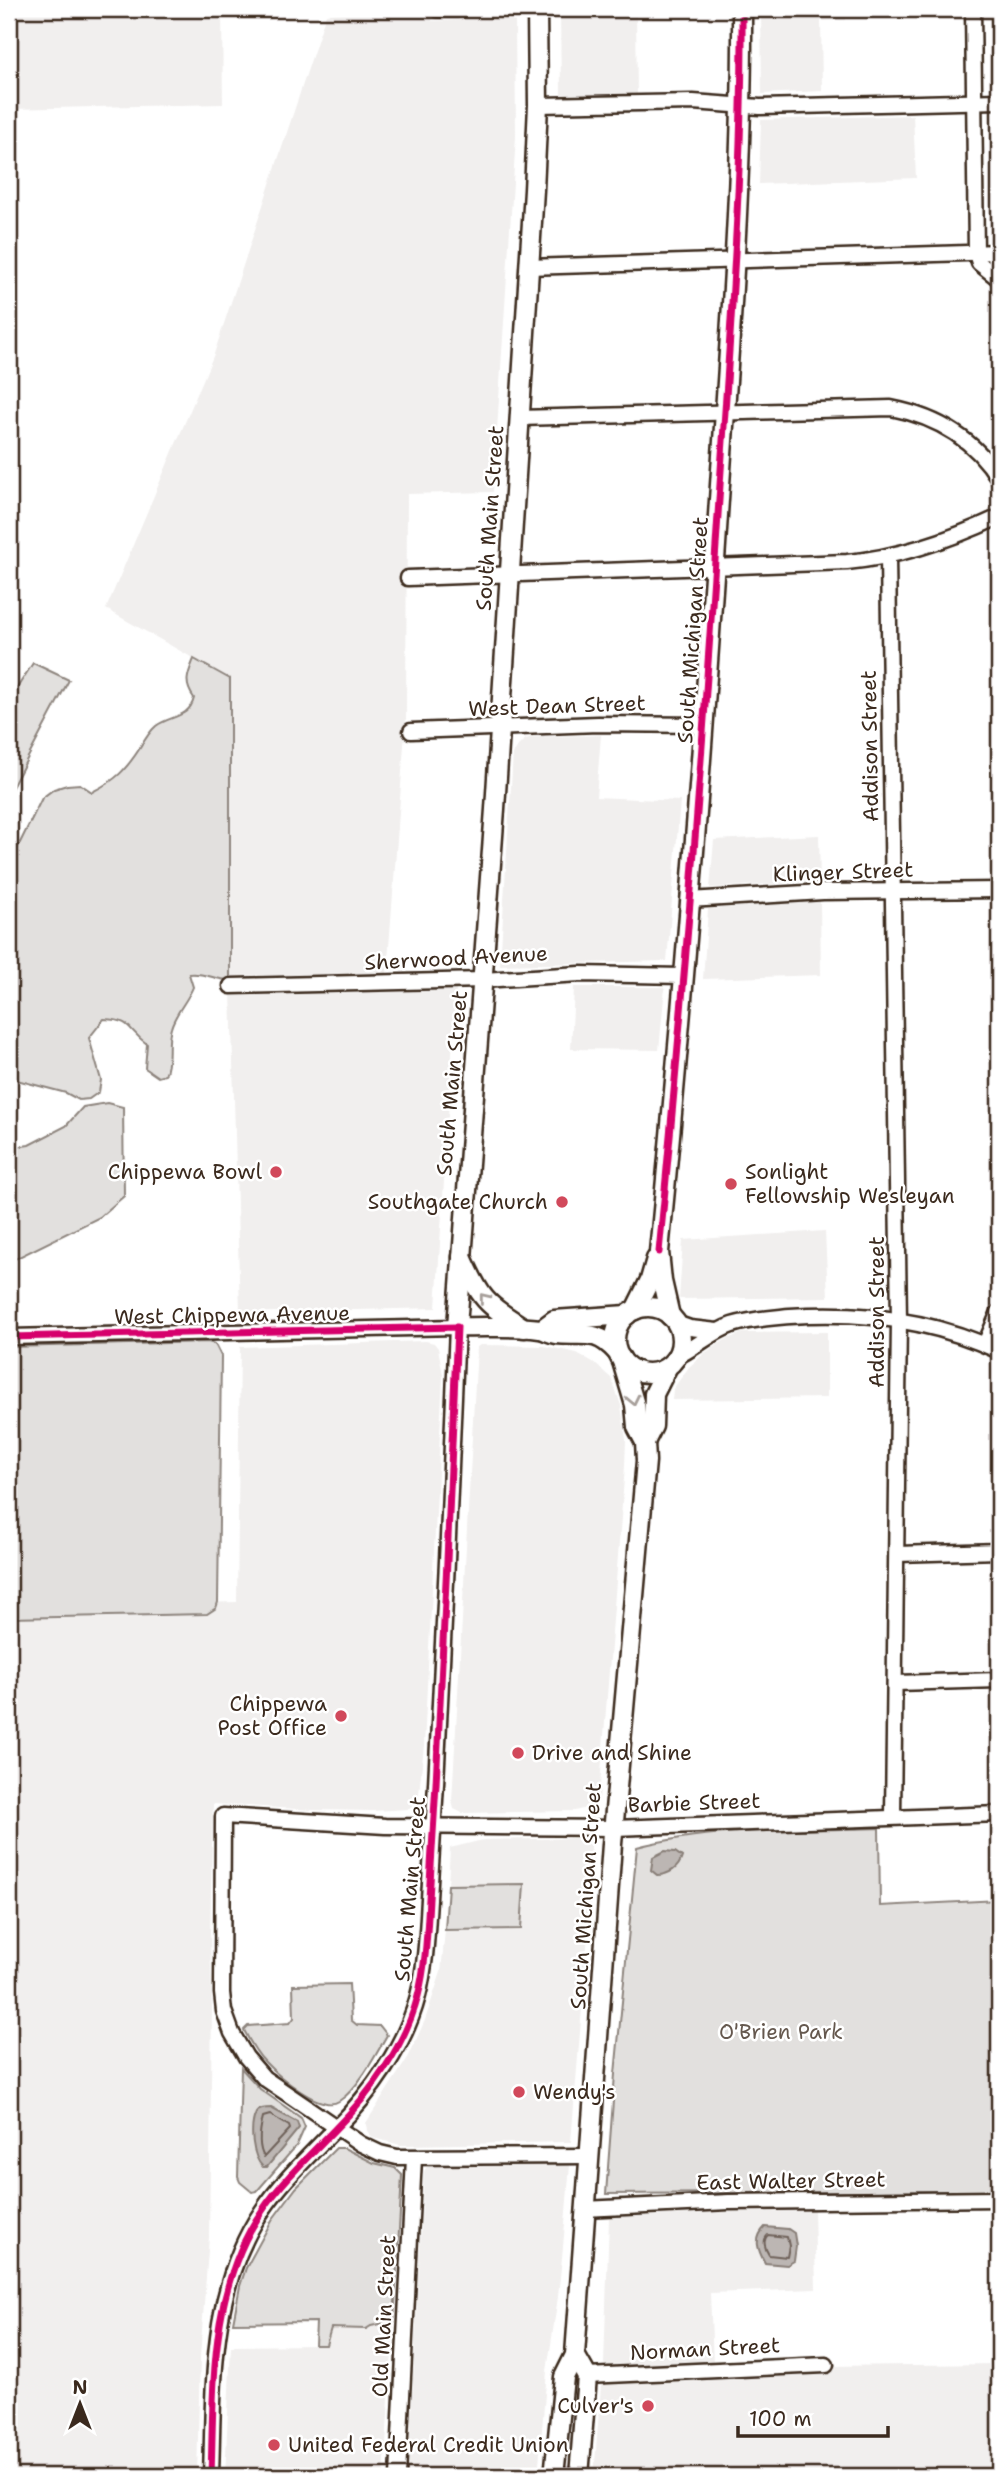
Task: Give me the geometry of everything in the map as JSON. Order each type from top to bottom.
[{"type":"main road","name":"South Main Street","points":[[457,1327],[483,979],[538,105],[537,9]]},
{"type":"main road","name":"South Michigan Street","points":[[673,1319],[662,1281],[659,1252],[715,566],[735,260],[742,105],[742,9]]},
{"type":"main road","name":"South Michigan Street","points":[[631,1312],[643,1296],[659,1252]]},
{"type":"main road","points":[[461,1254],[485,1301],[533,1329]]},
{"type":"main road","points":[[653,1308],[673,1319],[681,1340],[671,1362],[648,1373],[637,1371],[618,1355],[615,1333],[631,1312],[653,1308]]},
{"type":"main road","name":"West Chippewa Avenue","points":[[533,1329],[554,1320],[631,1312]]},
{"type":"main road","name":"West Chippewa Avenue","points":[[457,1327],[592,1334],[608,1343],[618,1355]]},
{"type":"main road","name":"South Michigan Street","points":[[554,2476],[564,2377],[575,2356],[614,1828],[646,1461],[645,1441],[637,1427],[630,1383],[618,1355]]},
{"type":"main road","name":"South Michigan Street","points":[[645,1441],[653,1426],[654,1394],[671,1362]]},
{"type":"main road","points":[[575,2356],[587,2376],[579,2476]]},
{"type":"street","points":[[438,9],[457,9]]},
{"type":"street","points":[[973,9],[976,253],[979,263],[999,279]]},
{"type":"street","points":[[538,105],[693,102],[760,107],[999,101]]},
{"type":"street","points":[[528,267],[999,252]]},
{"type":"street","points":[[519,418],[880,407],[912,412],[961,436],[985,459],[999,479]]},
{"type":"street","points":[[408,578],[847,562],[888,557],[947,540],[999,517]]},
{"type":"street","name":"Addison Street","points":[[888,557],[899,1320],[893,1816]]},
{"type":"street","name":"West Dean Street","points":[[411,732],[598,724],[704,725]]},
{"type":"street","name":"Klinger Street","points":[[689,900],[815,892],[999,890]]},
{"type":"street","name":"Sherwood Avenue","points":[[231,986],[580,974],[683,976]]},
{"type":"street","points":[[985,1344],[999,1312]]},
{"type":"street","points":[[671,1362],[717,1331],[753,1319],[799,1316],[853,1315],[899,1320],[947,1331],[999,1351]]},
{"type":"street","points":[[673,1319],[690,1328],[717,1331]]},
{"type":"street","name":"West Chippewa Avenue","points":[[9,1337],[457,1327]]},
{"type":"street","name":"South Main Street","points":[[211,2476],[214,2376],[225,2292],[236,2261],[260,2213],[279,2188],[365,2096],[384,2069],[402,2037],[418,1998],[426,1954],[457,1327]]},
{"type":"street","points":[[897,1554],[999,1551]]},
{"type":"street","points":[[896,1683],[999,1680]]},
{"type":"street","name":"Barbie Street","points":[[337,2127],[264,2078],[246,2057],[232,2033],[224,2011],[222,1980],[223,1816],[433,1827],[614,1828],[999,1814]]},
{"type":"street","points":[[337,2127],[380,2153],[397,2157],[588,2156]]},
{"type":"street","name":"Old Main Street","points":[[398,2476],[414,2158]]},
{"type":"street","name":"East Walter Street","points":[[584,2209],[729,2202],[999,2199]]},
{"type":"street","name":"Norman Street","points":[[587,2376],[826,2365]]},
{"type":"shaded area","points":[[9,9],[222,9],[223,104],[9,109]]},
{"type":"shaded area","points":[[372,9],[432,9],[432,21],[515,18],[516,136],[493,492],[407,494],[406,718],[387,974],[230,976],[230,679],[106,609],[214,354],[326,14]]},
{"type":"shaded area","points":[[560,9],[636,9],[637,95],[561,97]]},
{"type":"shaded area","points":[[761,9],[846,9],[846,20],[821,21],[822,91],[762,94]]},
{"type":"shaded area","points":[[913,115],[916,178],[759,184],[761,120]]},
{"type":"shaded area","points":[[601,735],[596,797],[680,801],[667,961],[500,965],[513,754],[525,739],[533,737]]},
{"type":"shaded area","points":[[819,835],[820,881],[710,888],[714,840]]},
{"type":"shaded area","points":[[820,901],[821,975],[703,979],[708,909]]},
{"type":"shaded area","points":[[574,987],[665,987],[659,1050],[571,1049]]},
{"type":"shaded area","points":[[456,990],[436,1308],[240,1313],[231,991]]},
{"type":"shaded area","points":[[825,1231],[828,1297],[679,1299],[683,1240]]},
{"type":"shaded area","points":[[827,1332],[827,1398],[672,1400],[673,1389],[689,1367],[725,1340],[742,1333]]},
{"type":"shaded area","points":[[426,1341],[434,1343],[438,1348],[443,1375],[424,1745],[418,1804],[409,1809],[373,1811],[213,1804],[209,2237],[200,2357],[197,2476],[9,2476],[9,1608],[237,1602],[240,1347]]},
{"type":"shaded area","points":[[544,1346],[577,1353],[593,1362],[611,1378],[621,1405],[626,1440],[625,1466],[599,1799],[593,1806],[575,1811],[462,1813],[454,1809],[452,1801],[477,1347]]},
{"type":"shaded area","points":[[584,1839],[590,1845],[594,1862],[571,2142],[401,2145],[373,2138],[367,2131],[366,2123],[409,2056],[425,2020],[441,1972],[445,1930],[520,1929],[523,1884],[448,1885],[450,1848],[483,1840]]},
{"type":"shaded area","points":[[566,2162],[570,2165],[563,2247],[547,2371],[538,2476],[408,2476],[424,2171],[435,2165]]},
{"type":"shaded area","points":[[814,2209],[816,2289],[710,2293],[713,2363],[610,2367],[604,2364],[609,2218],[616,2214]]},
{"type":"shaded area","points":[[394,2321],[384,2476],[225,2476],[231,2346],[325,2345],[331,2328],[366,2329]]},
{"type":"shaded area","points":[[999,2364],[999,2476],[594,2476],[601,2385],[608,2383],[827,2366]]},
{"type":"green space","points":[[194,659],[230,679],[230,980],[189,974],[193,987],[171,1028],[165,1075],[158,1077],[145,1068],[147,1044],[129,1027],[120,1021],[104,1019],[89,1038],[101,1080],[99,1092],[89,1099],[79,1100],[66,1093],[9,1078],[9,865],[42,798],[54,789],[67,785],[80,784],[92,792],[108,783],[125,769],[156,726],[188,710],[194,698],[188,683],[188,674]]},
{"type":"green space","points":[[33,663],[69,680],[9,793],[9,727],[13,719],[15,691]]},
{"type":"green space","points":[[107,1103],[123,1107],[124,1196],[100,1217],[9,1262],[9,1148],[29,1145],[66,1126],[83,1107]]},
{"type":"green space","points":[[208,1342],[215,1344],[221,1356],[216,1608],[207,1614],[9,1618],[9,1347]]},
{"type":"green space","name":"O'Brien Park","points":[[879,1828],[880,1906],[999,1900],[999,2191],[606,2194],[637,1847],[726,1833]]},
{"type":"green space","points":[[524,1884],[521,1929],[445,1930],[448,1885]]},
{"type":"green space","points":[[349,1984],[351,2020],[357,2025],[380,2026],[387,2035],[366,2071],[346,2096],[331,2103],[322,2102],[300,2091],[271,2068],[256,2051],[244,2030],[248,2026],[290,2023],[294,2018],[293,1985]]},
{"type":"green space","points":[[241,2068],[260,2089],[301,2118],[305,2127],[297,2145],[257,2191],[252,2192],[238,2177]]},
{"type":"green space","points":[[336,2148],[344,2148],[374,2163],[395,2168],[402,2175],[394,2321],[366,2329],[331,2328],[326,2345],[315,2345],[316,2322],[233,2323],[246,2268],[272,2220],[296,2188]]},
{"type":"water","points":[[665,1851],[675,1852],[682,1857],[673,1870],[657,1875],[651,1870],[653,1857]]},
{"type":"water","points":[[271,2108],[297,2122],[299,2128],[267,2167],[263,2167],[254,2149],[253,2126],[257,2111]]},
{"type":"water","points":[[765,2227],[788,2229],[794,2233],[794,2261],[787,2265],[765,2263],[760,2254],[758,2240]]},
{"type":"cycle path","points":[[659,1252],[692,884],[727,389],[738,199],[742,9]]},
{"type":"cycle path","points":[[9,1337],[457,1327],[436,1784],[427,1936],[421,1984],[405,2033],[385,2068],[348,2115],[278,2189],[245,2241],[223,2305],[218,2339],[214,2373],[211,2476]]},
{"type":"place","name":"Chippewa Bowl","points":[[276,1172]]},
{"type":"place","name":"Sonlight Fellowship Wesleyan","points":[[731,1184]]},
{"type":"place","name":"Southgate Church","points":[[562,1202]]},
{"type":"place","name":"Chippewa Post Office","points":[[341,1716]]},
{"type":"place","name":"Drive and Shine","points":[[518,1753]]},
{"type":"place","name":"Wendy's","points":[[519,2092]]},
{"type":"place","name":"Culver's","points":[[648,2406]]},
{"type":"place","name":"United Federal Credit Union","points":[[274,2445]]}]
